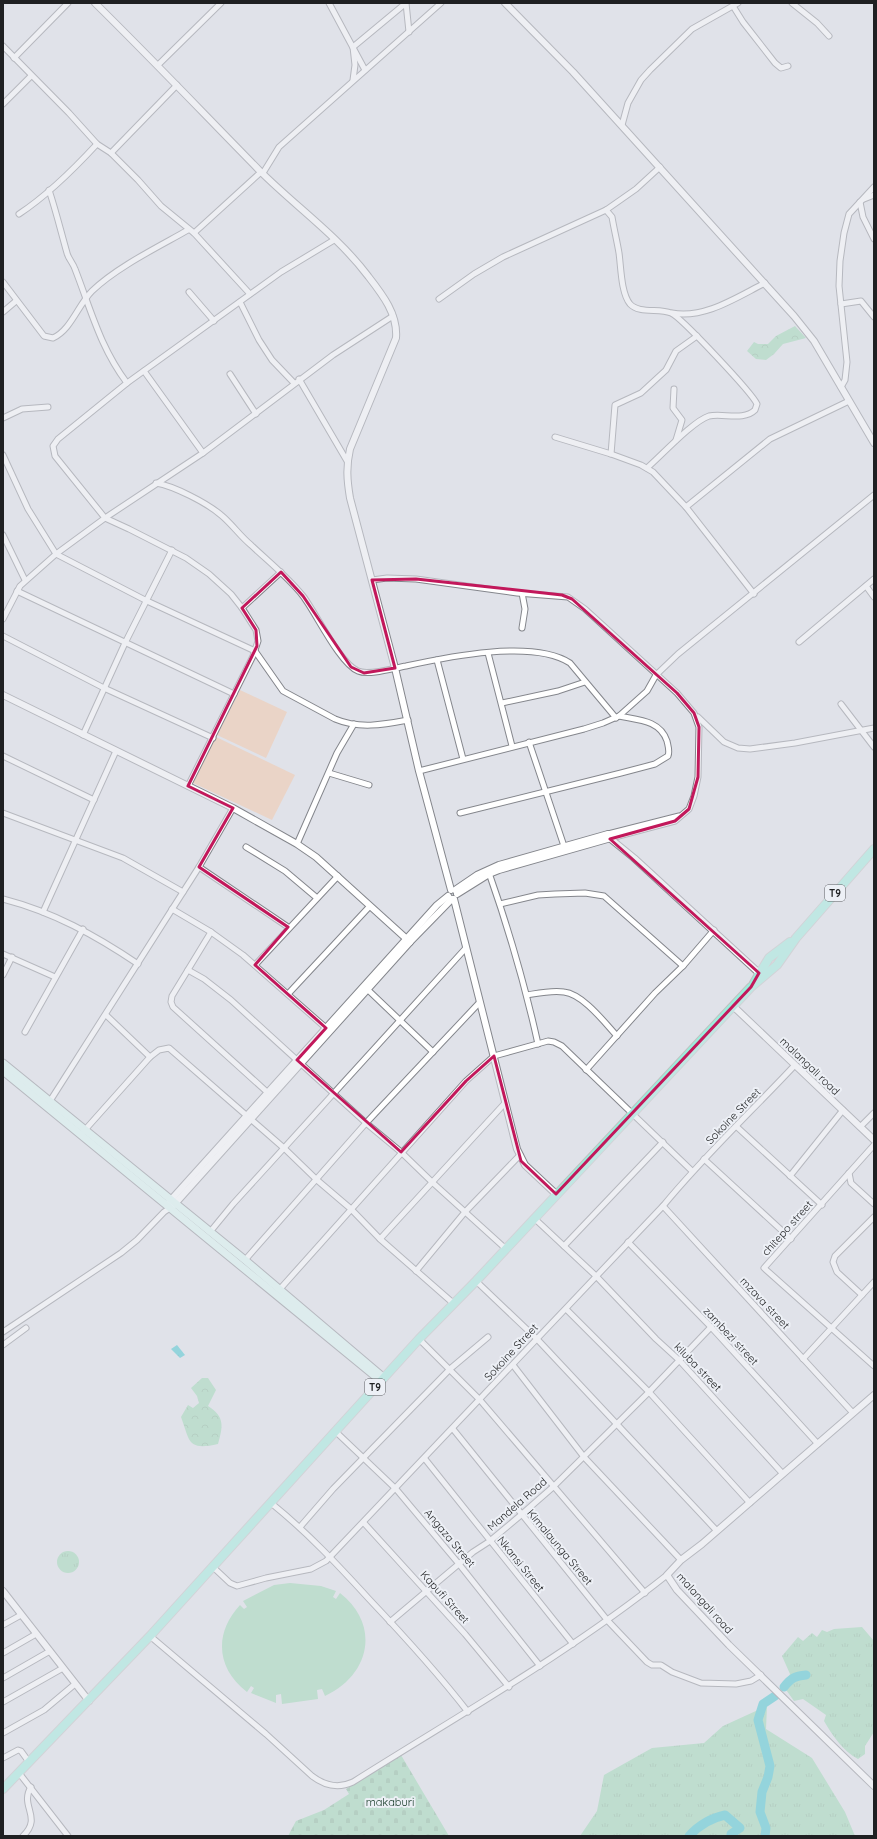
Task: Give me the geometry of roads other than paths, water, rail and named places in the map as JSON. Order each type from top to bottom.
[{"type":"highway","name":"T9","points":[[3,1789],[150,1636],[271,1503],[292,1477],[419,1339],[476,1281],[751,987],[778,963],[796,938],[874,849]]},
{"type":"highway","name":"T9","points":[[751,987],[771,956],[796,938]]},
{"type":"highway","points":[[771,956],[778,963]]},
{"type":"highway","points":[[765,964],[772,969]]},
{"type":"main road","points":[[3,1063],[50,1101],[83,1132],[169,1205],[382,1379]]},
{"type":"main road","points":[[3,1071],[83,1132]]},
{"type":"main road","points":[[169,1205],[210,1232],[245,1260],[382,1379]]},
{"type":"street","points":[[14,58],[68,3]]},
{"type":"street","points":[[95,3],[177,84],[262,172],[334,240],[367,275],[393,316],[397,329],[396,338],[350,449],[347,460],[347,476],[350,498],[395,668],[419,770],[453,895],[465,949],[520,1155],[525,1166],[556,1194]]},
{"type":"street","points":[[158,65],[221,3]]},
{"type":"street","points":[[329,3],[365,70]]},
{"type":"street","points":[[353,47],[405,3]]},
{"type":"street","points":[[405,3],[409,32]]},
{"type":"street","points":[[194,234],[262,172],[279,147],[441,3]]},
{"type":"street","points":[[505,3],[622,125],[765,283],[814,341],[874,443]]},
{"type":"street","points":[[792,3],[817,23],[829,36]]},
{"type":"street","points":[[622,125],[628,103],[641,80],[650,70],[692,30],[735,4],[743,22],[775,64],[781,68],[788,66]]},
{"type":"street","points":[[3,46],[69,113],[97,144],[111,153],[161,206],[194,234],[250,294]]},
{"type":"street","points":[[353,47],[355,65],[353,80]]},
{"type":"street","points":[[3,104],[31,76]]},
{"type":"street","points":[[111,153],[177,84]]},
{"type":"street","points":[[19,214],[74,169],[97,144]]},
{"type":"street","points":[[439,299],[474,274],[503,256],[606,210],[636,189],[660,167]]},
{"type":"street","points":[[841,387],[845,380],[847,362],[839,268],[844,233],[849,214],[874,188]]},
{"type":"street","points":[[49,190],[67,254],[75,268],[104,347],[127,383]]},
{"type":"street","points":[[861,201],[874,195]]},
{"type":"street","points":[[861,201],[863,217],[874,239]]},
{"type":"street","points":[[606,210],[612,217],[627,299],[631,305],[637,308],[683,315],[704,311],[765,283]]},
{"type":"street","points":[[3,282],[16,301],[26,310],[44,336],[53,338],[61,333],[91,292],[120,271],[188,230]]},
{"type":"street","points":[[188,786],[255,651],[258,641],[256,630],[242,608],[209,574],[172,550],[105,518],[55,456],[53,446],[58,439],[127,383],[292,264],[334,240]]},
{"type":"street","points":[[189,292],[214,321]]},
{"type":"street","points":[[3,312],[16,301]]},
{"type":"street","points":[[841,304],[861,301],[874,317]]},
{"type":"street","points":[[240,302],[259,340],[272,360],[297,381],[347,460]]},
{"type":"street","points":[[647,468],[676,440],[707,417],[746,415],[753,413],[756,407],[755,400],[697,336],[671,313]]},
{"type":"street","points":[[4,616],[25,580],[56,554],[105,518],[203,452],[256,414],[297,381],[333,355],[393,316]]},
{"type":"street","points":[[611,454],[615,405],[641,393],[666,370],[676,351],[697,336]]},
{"type":"street","points":[[144,371],[203,452]]},
{"type":"street","points":[[230,374],[256,414]]},
{"type":"street","points":[[674,389],[673,408],[682,420],[676,440]]},
{"type":"street","points":[[686,507],[766,442],[849,401]]},
{"type":"street","points":[[3,418],[22,409],[48,407]]},
{"type":"street","points":[[555,437],[611,454],[647,468],[658,476],[686,507],[754,594]]},
{"type":"street","points":[[3,455],[28,509],[56,554],[147,601],[255,651],[283,691],[335,719],[354,724],[380,726],[408,720]]},
{"type":"street","points":[[156,483],[175,489],[221,514],[250,544],[281,572],[303,596],[351,667],[364,673],[437,660],[488,653],[529,652],[560,657],[570,663],[585,682],[618,717],[650,722],[656,725],[665,736],[668,747],[668,756],[655,764],[546,793],[460,813]]},
{"type":"street","points":[[419,770],[597,725],[618,717],[647,691],[656,675],[678,654],[754,594],[874,495]]},
{"type":"street","points":[[3,536],[25,580]]},
{"type":"street","points":[[83,735],[125,643],[172,550]]},
{"type":"street","points":[[242,608],[281,572]]},
{"type":"street","points":[[372,580],[387,578],[416,579],[522,593],[562,595],[572,599],[677,693],[694,713],[724,742],[738,748],[750,749],[795,743],[874,728]]},
{"type":"street","points":[[799,642],[874,579]]},
{"type":"street","points":[[866,586],[874,597]]},
{"type":"street","points":[[17,592],[234,694]]},
{"type":"street","points":[[522,593],[525,609],[522,628]]},
{"type":"street","points":[[3,636],[104,688],[213,738]]},
{"type":"street","points":[[488,653],[512,746]]},
{"type":"street","points":[[437,660],[463,759]]},
{"type":"street","points":[[502,703],[558,691],[585,682]]},
{"type":"street","points":[[3,695],[234,808],[297,844],[316,857],[338,876],[408,940]]},
{"type":"street","points":[[841,704],[874,747]]},
{"type":"street","points":[[3,1332],[121,1253],[137,1240],[366,988],[437,905],[488,872],[610,836],[670,822],[675,820],[688,809],[694,796],[698,777],[699,728],[694,713]]},
{"type":"street","points":[[297,844],[337,753],[354,724]]},
{"type":"street","points":[[529,742],[565,849]]},
{"type":"street","points":[[43,912],[116,751]]},
{"type":"street","points":[[3,756],[94,800]]},
{"type":"street","points":[[329,773],[370,786]]},
{"type":"street","points":[[50,1101],[199,867],[234,808]]},
{"type":"street","points":[[3,813],[135,863],[183,892]]},
{"type":"street","points":[[610,836],[759,973]]},
{"type":"street","points":[[246,847],[285,871],[316,898]]},
{"type":"street","points":[[199,867],[288,927]]},
{"type":"street","points":[[488,872],[500,904],[527,995],[538,1044]]},
{"type":"street","points":[[255,965],[288,927],[338,876]]},
{"type":"street","points":[[500,904],[549,894],[585,894],[604,896],[683,966]]},
{"type":"street","points":[[3,899],[43,912],[83,929],[138,964]]},
{"type":"street","points":[[288,994],[370,906]]},
{"type":"street","points":[[172,909],[231,945],[326,1028]]},
{"type":"street","points":[[25,1032],[83,929]]},
{"type":"street","points":[[586,1070],[655,993],[683,966],[714,930]]},
{"type":"street","points":[[211,932],[172,996],[171,1002],[173,1008],[267,1092]]},
{"type":"street","points":[[210,1232],[233,1204],[285,1149],[465,949]]},
{"type":"street","points":[[3,954],[55,977]]},
{"type":"street","points":[[3,975],[12,958]]},
{"type":"street","points":[[188,970],[217,989],[333,1094],[401,1152],[506,1249]]},
{"type":"street","points":[[366,988],[433,1052]]},
{"type":"street","points":[[248,1118],[267,1092],[299,1062],[326,1028],[366,988]]},
{"type":"street","points":[[527,995],[554,991],[571,993],[587,1005],[617,1036]]},
{"type":"street","points":[[245,1260],[366,1123],[479,1003]]},
{"type":"street","name":"malangali road","points":[[733,1006],[874,1140]]},
{"type":"street","points":[[106,1015],[150,1057]]},
{"type":"street","points":[[280,1289],[466,1081],[494,1056],[538,1044],[554,1042],[562,1046],[692,1171]]},
{"type":"street","points":[[83,1132],[150,1057],[162,1049],[166,1048],[173,1050],[248,1118],[285,1149],[317,1180],[351,1209],[380,1239],[453,1303]]},
{"type":"street","name":"Sokoine Street","points":[[213,1567],[230,1583],[237,1586],[266,1578],[311,1569],[330,1557],[364,1523],[663,1206],[704,1158],[737,1127],[795,1065]]},
{"type":"street","points":[[380,1239],[506,1103]]},
{"type":"street","points":[[790,1176],[843,1110]]},
{"type":"street","points":[[860,1127],[874,1113]]},
{"type":"street","points":[[737,1127],[822,1204]]},
{"type":"street","points":[[564,1246],[663,1142]]},
{"type":"street","name":"chitepo street","points":[[874,1145],[791,1239],[763,1267],[874,1366]]},
{"type":"street","points":[[416,1271],[465,1212],[520,1155]]},
{"type":"street","points":[[704,1158],[791,1239]]},
{"type":"street","points":[[849,1173],[851,1183],[874,1204]]},
{"type":"street","name":"mzava street","points":[[663,1206],[853,1413]]},
{"type":"street","points":[[862,1295],[837,1272],[833,1262],[834,1256],[874,1217]]},
{"type":"street","name":"kiluba street","points":[[534,1218],[596,1276],[656,1339],[679,1360],[783,1474]]},
{"type":"street","name":"zambezi street","points":[[628,1242],[711,1328],[818,1444]]},
{"type":"street","points":[[476,1281],[538,1339],[717,1531]]},
{"type":"street","points":[[803,1359],[874,1282]]},
{"type":"street","points":[[566,1309],[649,1392],[750,1503]]},
{"type":"street","points":[[3,1345],[26,1328]]},
{"type":"street","points":[[649,1392],[711,1328]]},
{"type":"street","points":[[300,1527],[333,1489],[450,1369],[488,1337]]},
{"type":"street","points":[[419,1339],[480,1400],[644,1593]]},
{"type":"street","points":[[513,1365],[584,1457],[681,1560]]},
{"type":"street","name":"Mandela Road","points":[[390,1622],[473,1552],[490,1541],[553,1487],[649,1392]]},
{"type":"street","name":"malangali road","points":[[874,1395],[750,1503],[681,1560],[667,1575],[690,1605],[874,1786]]},
{"type":"street","name":"Kimalaunga Street","points":[[453,1429],[608,1621],[647,1662],[652,1665],[661,1665],[672,1672],[698,1683],[736,1684],[751,1681],[761,1675]]},
{"type":"street","name":"Angaza Street","points":[[335,1431],[396,1489],[459,1564],[540,1666]]},
{"type":"street","name":"Nkansi Street","points":[[424,1459],[574,1644]]},
{"type":"street","points":[[271,1503],[300,1527],[330,1557],[434,1669],[468,1712]]},
{"type":"street","name":"Kapufi Street","points":[[364,1523],[478,1649],[509,1687]]},
{"type":"street","points":[[150,1636],[266,1734],[312,1776],[320,1782],[332,1786],[343,1786],[509,1687],[608,1621],[667,1575]]},
{"type":"street","points":[[3,1591],[89,1701]]},
{"type":"street","points":[[3,1625],[21,1615]]},
{"type":"street","points":[[3,1652],[36,1634]]},
{"type":"street","points":[[3,1678],[50,1651]]},
{"type":"street","points":[[3,1702],[63,1668]]},
{"type":"street","points":[[3,1733],[44,1710],[75,1684]]},
{"type":"street","points":[[3,1758],[15,1750],[18,1750],[21,1751],[29,1762]]},
{"type":"street","points":[[19,1773],[68,1836]]},
{"type":"street","points":[[23,1836],[31,1826],[32,1822],[26,1796],[30,1787]]},
{"type":"water","points":[[177,1345],[185,1355],[180,1358],[171,1349]]},
{"type":"waterway","points":[[784,1687],[794,1678],[806,1675]]},
{"type":"waterway","points":[[765,1836],[766,1828],[760,1812],[762,1792],[768,1777],[770,1766],[758,1720],[763,1704],[775,1696]]},
{"type":"waterway","points":[[689,1836],[706,1822],[725,1815],[740,1828],[731,1834],[731,1836]]},
{"type":"park label","name":"makaburi","points":[[390,1802]]}]
